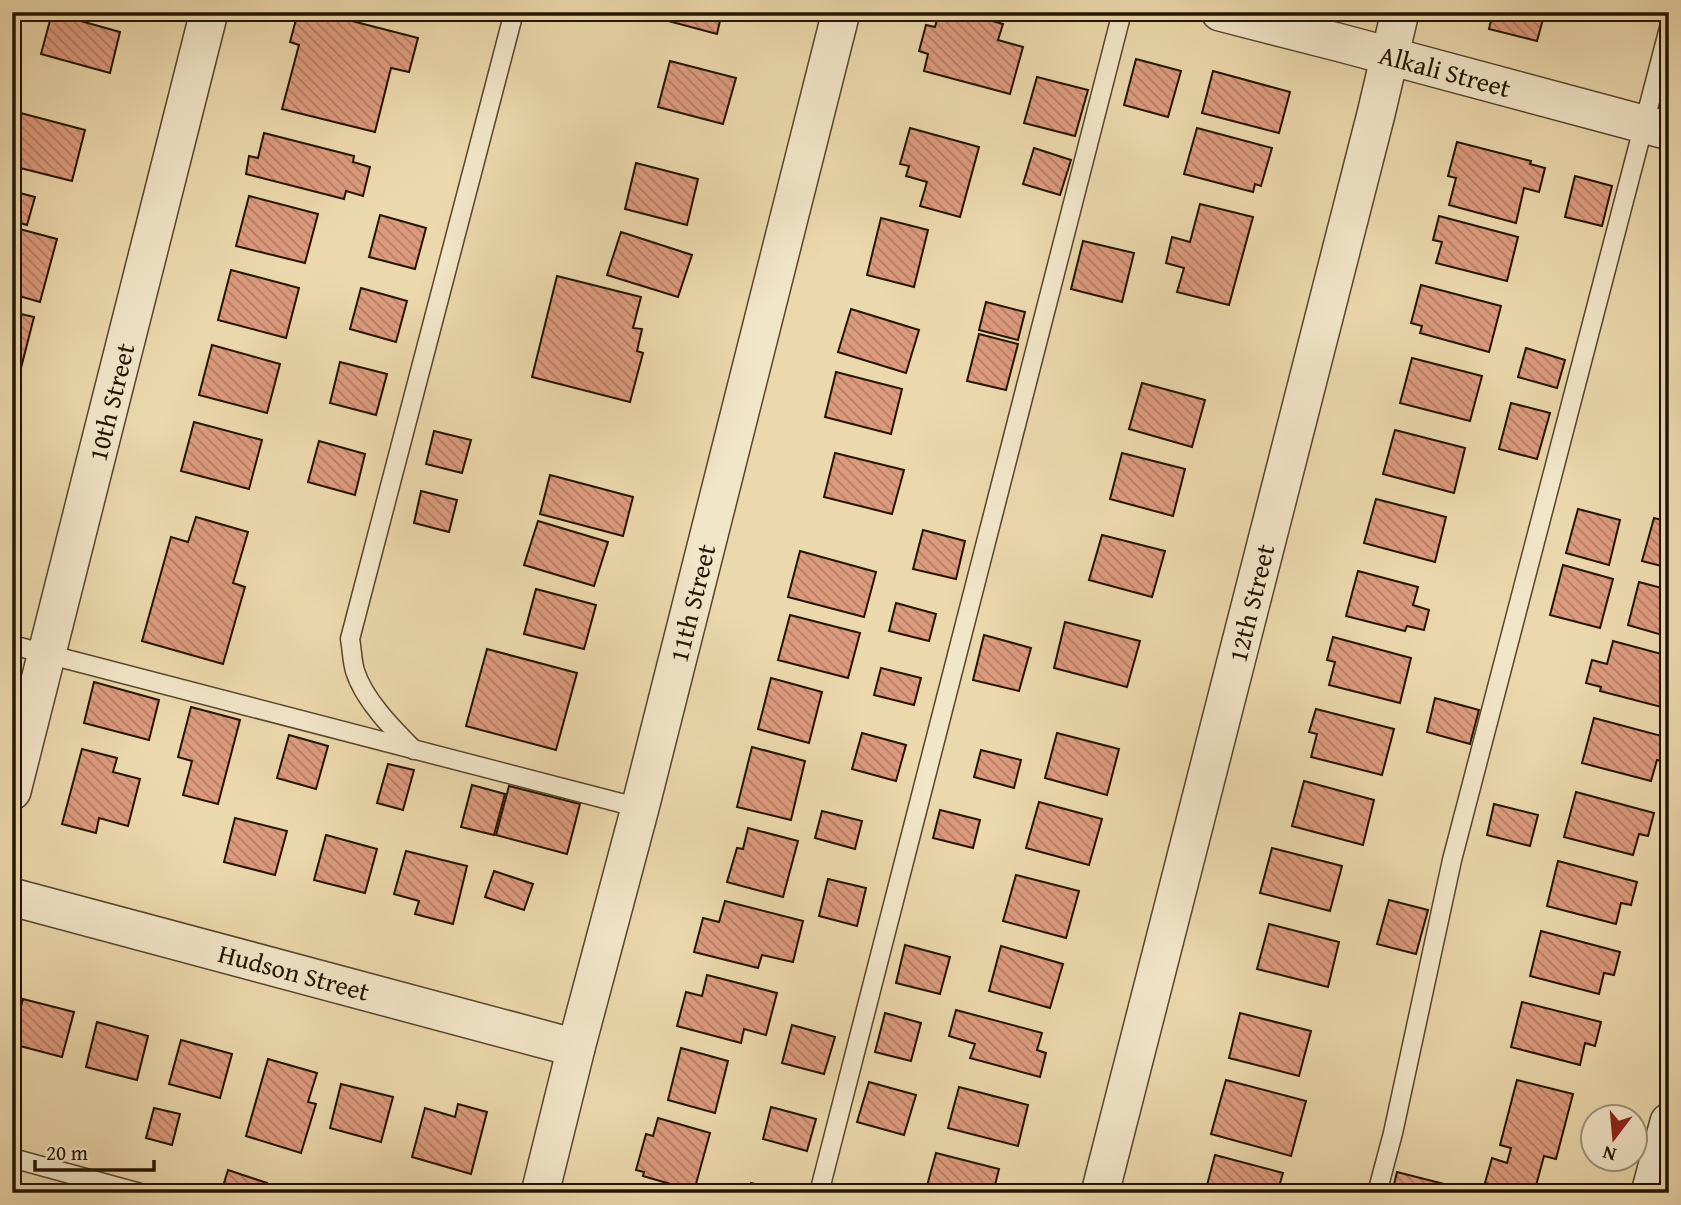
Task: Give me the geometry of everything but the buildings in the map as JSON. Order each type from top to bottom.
[{"type":"street","name":"10th Street","points":[[12,791],[209,12]]},
{"type":"street","name":"11th Street","points":[[540,1193],[841,12]]},
{"type":"street","name":"Alkali Street","points":[[1220,12],[1657,128]]},
{"type":"street","name":"12th Street","points":[[1100,1193],[1400,12]]},
{"type":"street","name":"Hudson Street","points":[[12,897],[576,1048]]},
{"type":"street","points":[[1650,1193],[1669,1122]]},
{"type":"lane","points":[[414,750],[370,701],[355,672],[350,639],[514,12]]},
{"type":"lane","points":[[819,1193],[1122,12]]},
{"type":"lane","points":[[1377,1193],[1393,1133],[1452,860],[1657,128],[1669,28]]},
{"type":"lane","points":[[12,645],[640,808]]},
{"type":"lane","points":[[12,1158],[140,1193]]}]
